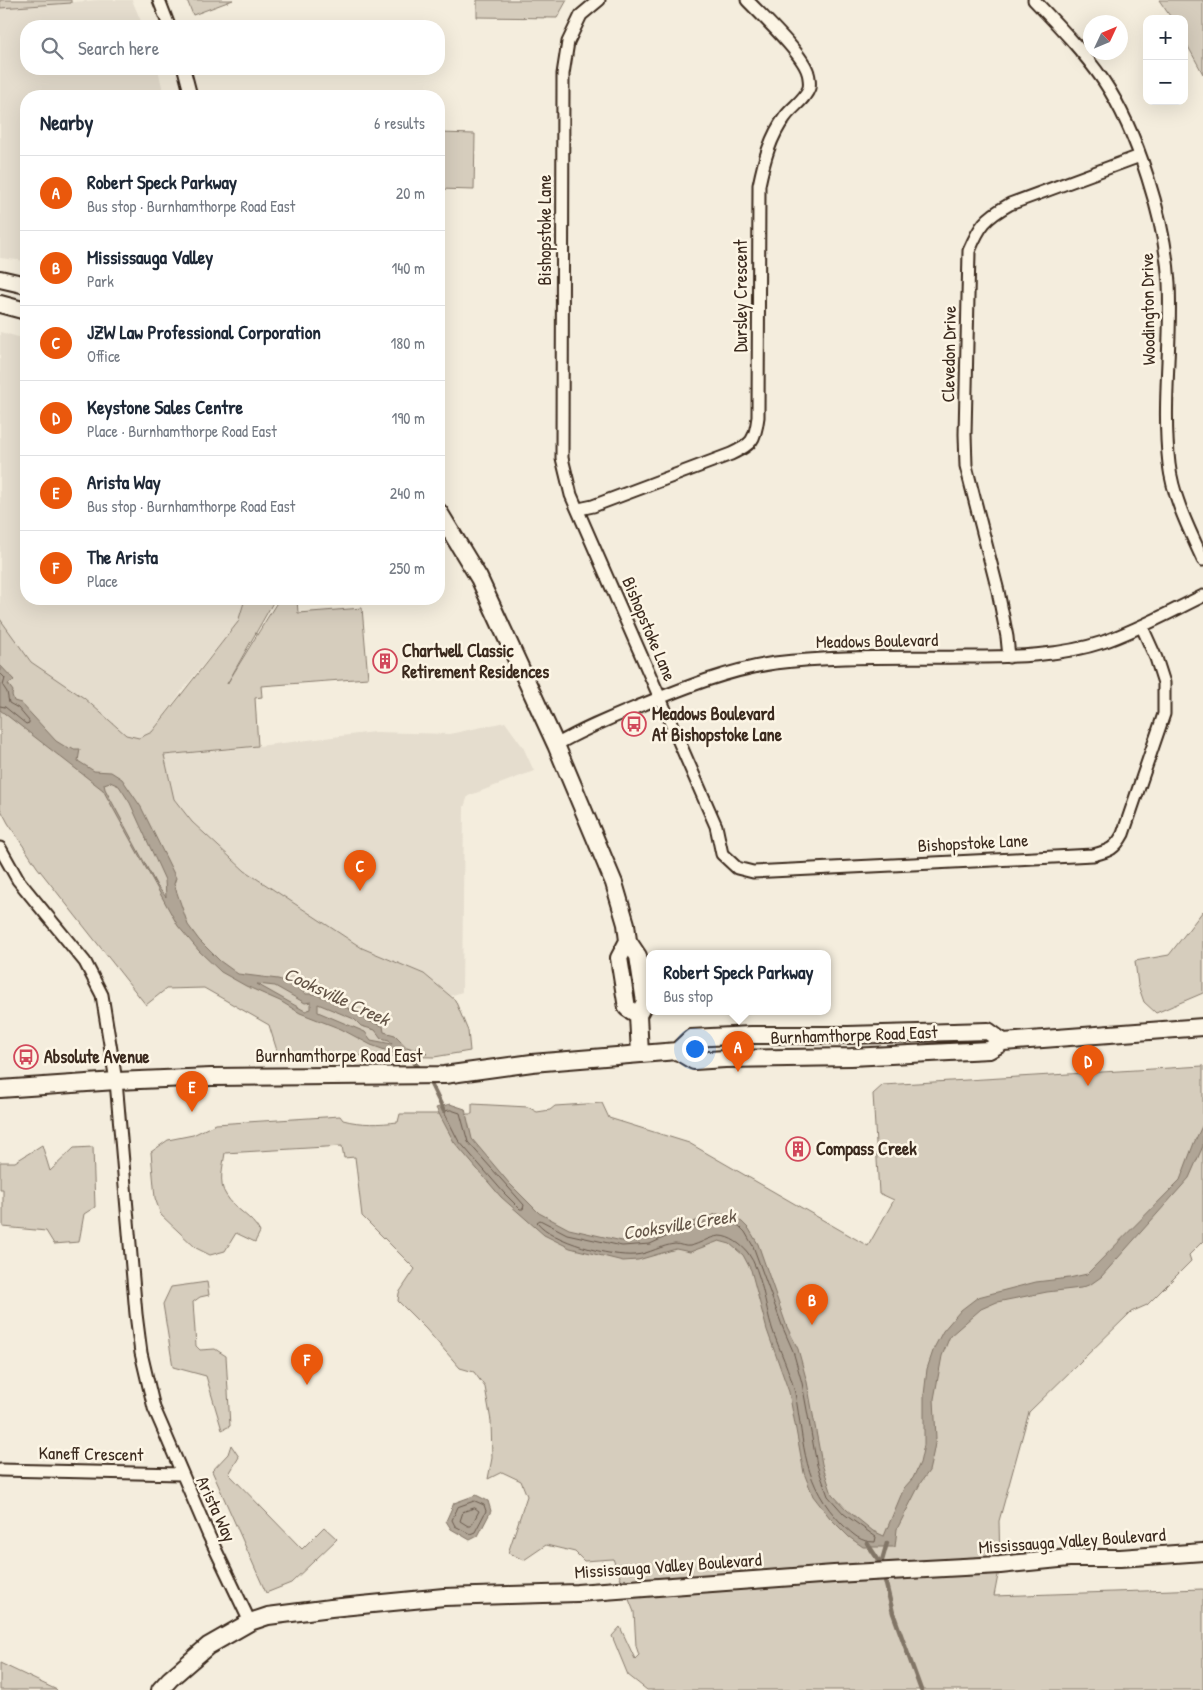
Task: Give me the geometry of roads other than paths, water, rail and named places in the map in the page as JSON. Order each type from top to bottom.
[{"type":"street","points":[[159,0],[167,20]]},
{"type":"street","name":"Bishopstoke Lane","points":[[599,0],[581,16],[568,42],[563,74],[562,458],[571,494],[716,826],[722,854],[737,868],[753,872],[1093,855],[1107,852],[1117,844],[1123,834],[1164,714],[1164,683],[1156,658],[1142,627]]},
{"type":"street","name":"Dursley Crescent","points":[[578,509],[593,506],[731,454],[747,446],[756,434],[758,408],[759,185],[764,163],[776,131],[786,116],[803,98],[809,87],[808,73],[799,56],[747,0]]},
{"type":"street","name":"Woodington Drive","points":[[1034,0],[1089,60],[1126,121],[1140,156],[1163,230],[1169,283],[1167,414],[1169,465],[1177,499],[1203,560]]},
{"type":"street","points":[[186,75],[189,90]]},
{"type":"street","name":"Clevedon Drive","points":[[1009,657],[1008,637],[998,591],[966,466],[968,251],[978,229],[992,214],[1010,204],[1140,156]]},
{"type":"street","points":[[0,279],[20,284]]},
{"type":"street","points":[[0,304],[20,309]]},
{"type":"street","points":[[445,522],[479,578],[556,745],[614,883],[626,924],[628,941],[638,956],[645,1002],[638,1015],[640,1054]]},
{"type":"street","name":"Meadows Boulevard","points":[[556,745],[574,735],[660,698],[706,680],[740,670],[819,658],[1009,657],[1055,653],[1102,642],[1142,627],[1203,596]]},
{"type":"street","points":[[0,848],[18,880],[85,962],[102,994],[116,1081]]},
{"type":"street","name":"Burnhamthorpe Road East","points":[[0,1089],[211,1077],[444,1076],[532,1063],[677,1051],[694,1061],[851,1057],[989,1050],[1003,1042],[1203,1028]]},
{"type":"street","name":"Burnhamthorpe Road East","points":[[677,1051],[691,1038],[751,1035],[848,1036],[988,1031],[1003,1042]]},
{"type":"street","name":"Arista Way","points":[[116,1081],[136,1314],[141,1353],[154,1408],[181,1474],[250,1622]]},
{"type":"street","name":"Kaneff Crescent","points":[[0,1470],[181,1474]]},
{"type":"street","name":"Mississauga Valley Boulevard","points":[[160,1690],[208,1646],[250,1622],[268,1616],[444,1597],[584,1592],[834,1574],[1000,1566],[1069,1558],[1120,1558],[1203,1552]]},
{"type":"water","points":[[0,665],[14,680],[8,684],[13,691],[14,701],[21,703],[56,741],[69,749],[71,747],[80,749],[78,761],[94,771],[111,772],[122,779],[141,807],[176,878],[174,884],[188,925],[199,940],[220,961],[238,974],[278,979],[291,983],[306,994],[316,994],[361,1014],[366,1020],[383,1026],[384,1032],[395,1035],[407,1047],[416,1050],[419,1046],[427,1054],[396,1054],[371,1045],[341,1029],[300,1013],[221,972],[199,951],[178,926],[103,790],[0,710]],"holes":[[[110,782],[119,786],[130,803],[165,880],[166,897],[157,886],[105,789],[104,784]],[[257,984],[275,986],[305,1003],[311,1002],[311,1009],[305,1011]],[[318,1004],[354,1019],[361,1026],[375,1030],[381,1038],[389,1040],[392,1044],[371,1040],[365,1032],[318,1012]]]},
{"type":"water","points":[[450,1104],[465,1109],[472,1139],[509,1183],[539,1213],[569,1229],[622,1241],[649,1239],[716,1214],[729,1215],[742,1222],[749,1229],[758,1244],[787,1327],[798,1349],[807,1382],[822,1464],[832,1494],[847,1510],[873,1531],[884,1536],[904,1488],[913,1478],[920,1463],[924,1445],[924,1395],[927,1369],[934,1348],[943,1331],[961,1310],[978,1297],[1036,1282],[1087,1274],[1180,1180],[1203,1124],[1203,1146],[1189,1178],[1101,1277],[1081,1288],[1047,1292],[997,1302],[981,1309],[950,1336],[942,1356],[934,1399],[936,1438],[929,1471],[921,1482],[897,1529],[895,1547],[863,1547],[849,1537],[830,1518],[813,1496],[804,1473],[789,1392],[767,1330],[751,1270],[743,1255],[730,1244],[719,1241],[690,1252],[676,1249],[638,1260],[623,1261],[570,1248],[544,1235],[501,1197],[454,1142],[436,1108]]},
{"type":"water","points":[[476,1495],[488,1501],[491,1511],[478,1536],[470,1540],[451,1529],[446,1521],[454,1503]]},
{"type":"waterway","name":"Cooksville Creek","points":[[404,1051],[421,1070]]},
{"type":"waterway","name":"Cooksville Creek","points":[[429,1080],[444,1111]]},
{"type":"waterway","name":"Cooksville Creek","points":[[867,1543],[882,1568]]},
{"type":"waterway","points":[[881,1564],[887,1543]]},
{"type":"waterway","name":"Cooksville Creek","points":[[884,1576],[893,1613],[921,1690]]},
{"type":"place","name":"Chartwell Classic Retirement Residences","points":[[385,661]]},
{"type":"place","name":"Meadows Boulevard At Bishopstoke Lane","points":[[634,724]]},
{"type":"place","name":"JZW Law Professional Corporation","points":[[360,891]]},
{"type":"place","name":"Absolute Avenue","points":[[26,1057]]},
{"type":"place","name":"Robert Speck Parkway","points":[[738,1072]]},
{"type":"place","name":"Keystone Sales Centre","points":[[1088,1086]]},
{"type":"place","name":"Arista Way","points":[[192,1112]]},
{"type":"place","name":"Compass Creek","points":[[798,1149]]},
{"type":"place","name":"Mississauga Valley","points":[[812,1325]]},
{"type":"place","name":"The Arista","points":[[307,1385]]}]
